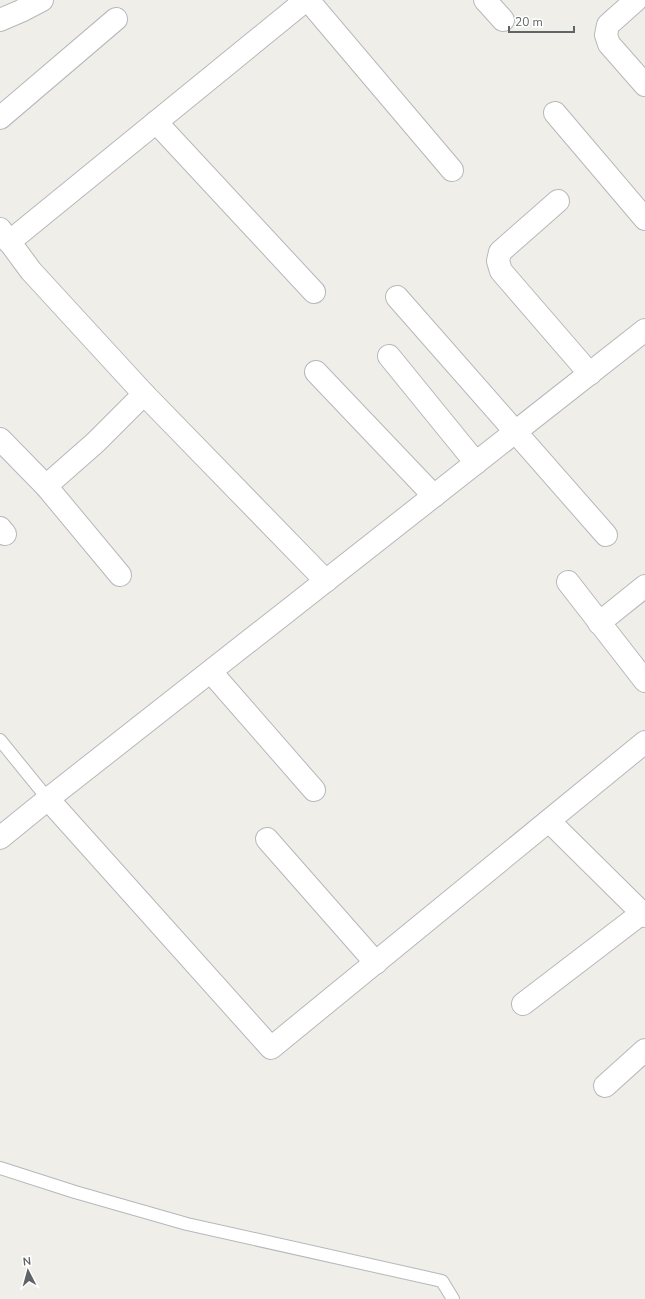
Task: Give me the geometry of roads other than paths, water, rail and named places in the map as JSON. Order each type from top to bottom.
[{"type":"street","points":[[0,20],[42,0]]},
{"type":"street","points":[[326,581],[144,394],[31,271],[4,235],[156,122],[307,0],[452,170]]},
{"type":"street","points":[[485,0],[503,20]]},
{"type":"street","points":[[636,0],[608,25],[606,35],[609,44],[645,85]]},
{"type":"street","points":[[0,118],[116,19]]},
{"type":"street","points":[[555,113],[645,219]]},
{"type":"street","points":[[156,122],[314,292]]},
{"type":"street","points":[[558,201],[500,252],[498,261],[501,270],[590,374]]},
{"type":"street","points":[[397,297],[606,535]]},
{"type":"street","points":[[0,838],[476,463],[644,333]]},
{"type":"street","points":[[389,356],[476,463]]},
{"type":"street","points":[[316,372],[434,496]]},
{"type":"street","points":[[46,486],[96,442],[144,394]]},
{"type":"street","points":[[0,438],[46,486],[120,575]]},
{"type":"street","points":[[568,582],[645,682]]},
{"type":"street","points":[[599,623],[645,586]]},
{"type":"street","points":[[210,672],[314,790]]},
{"type":"street","points":[[48,800],[271,1048],[645,742]]},
{"type":"street","points":[[523,1004],[644,914],[549,820]]},
{"type":"street","points":[[267,839],[376,963]]},
{"type":"street","points":[[605,1086],[645,1050]]},
{"type":"lane","points":[[0,740],[48,800]]},
{"type":"lane","points":[[0,1168],[75,1192],[187,1224],[442,1281],[453,1299]]}]
